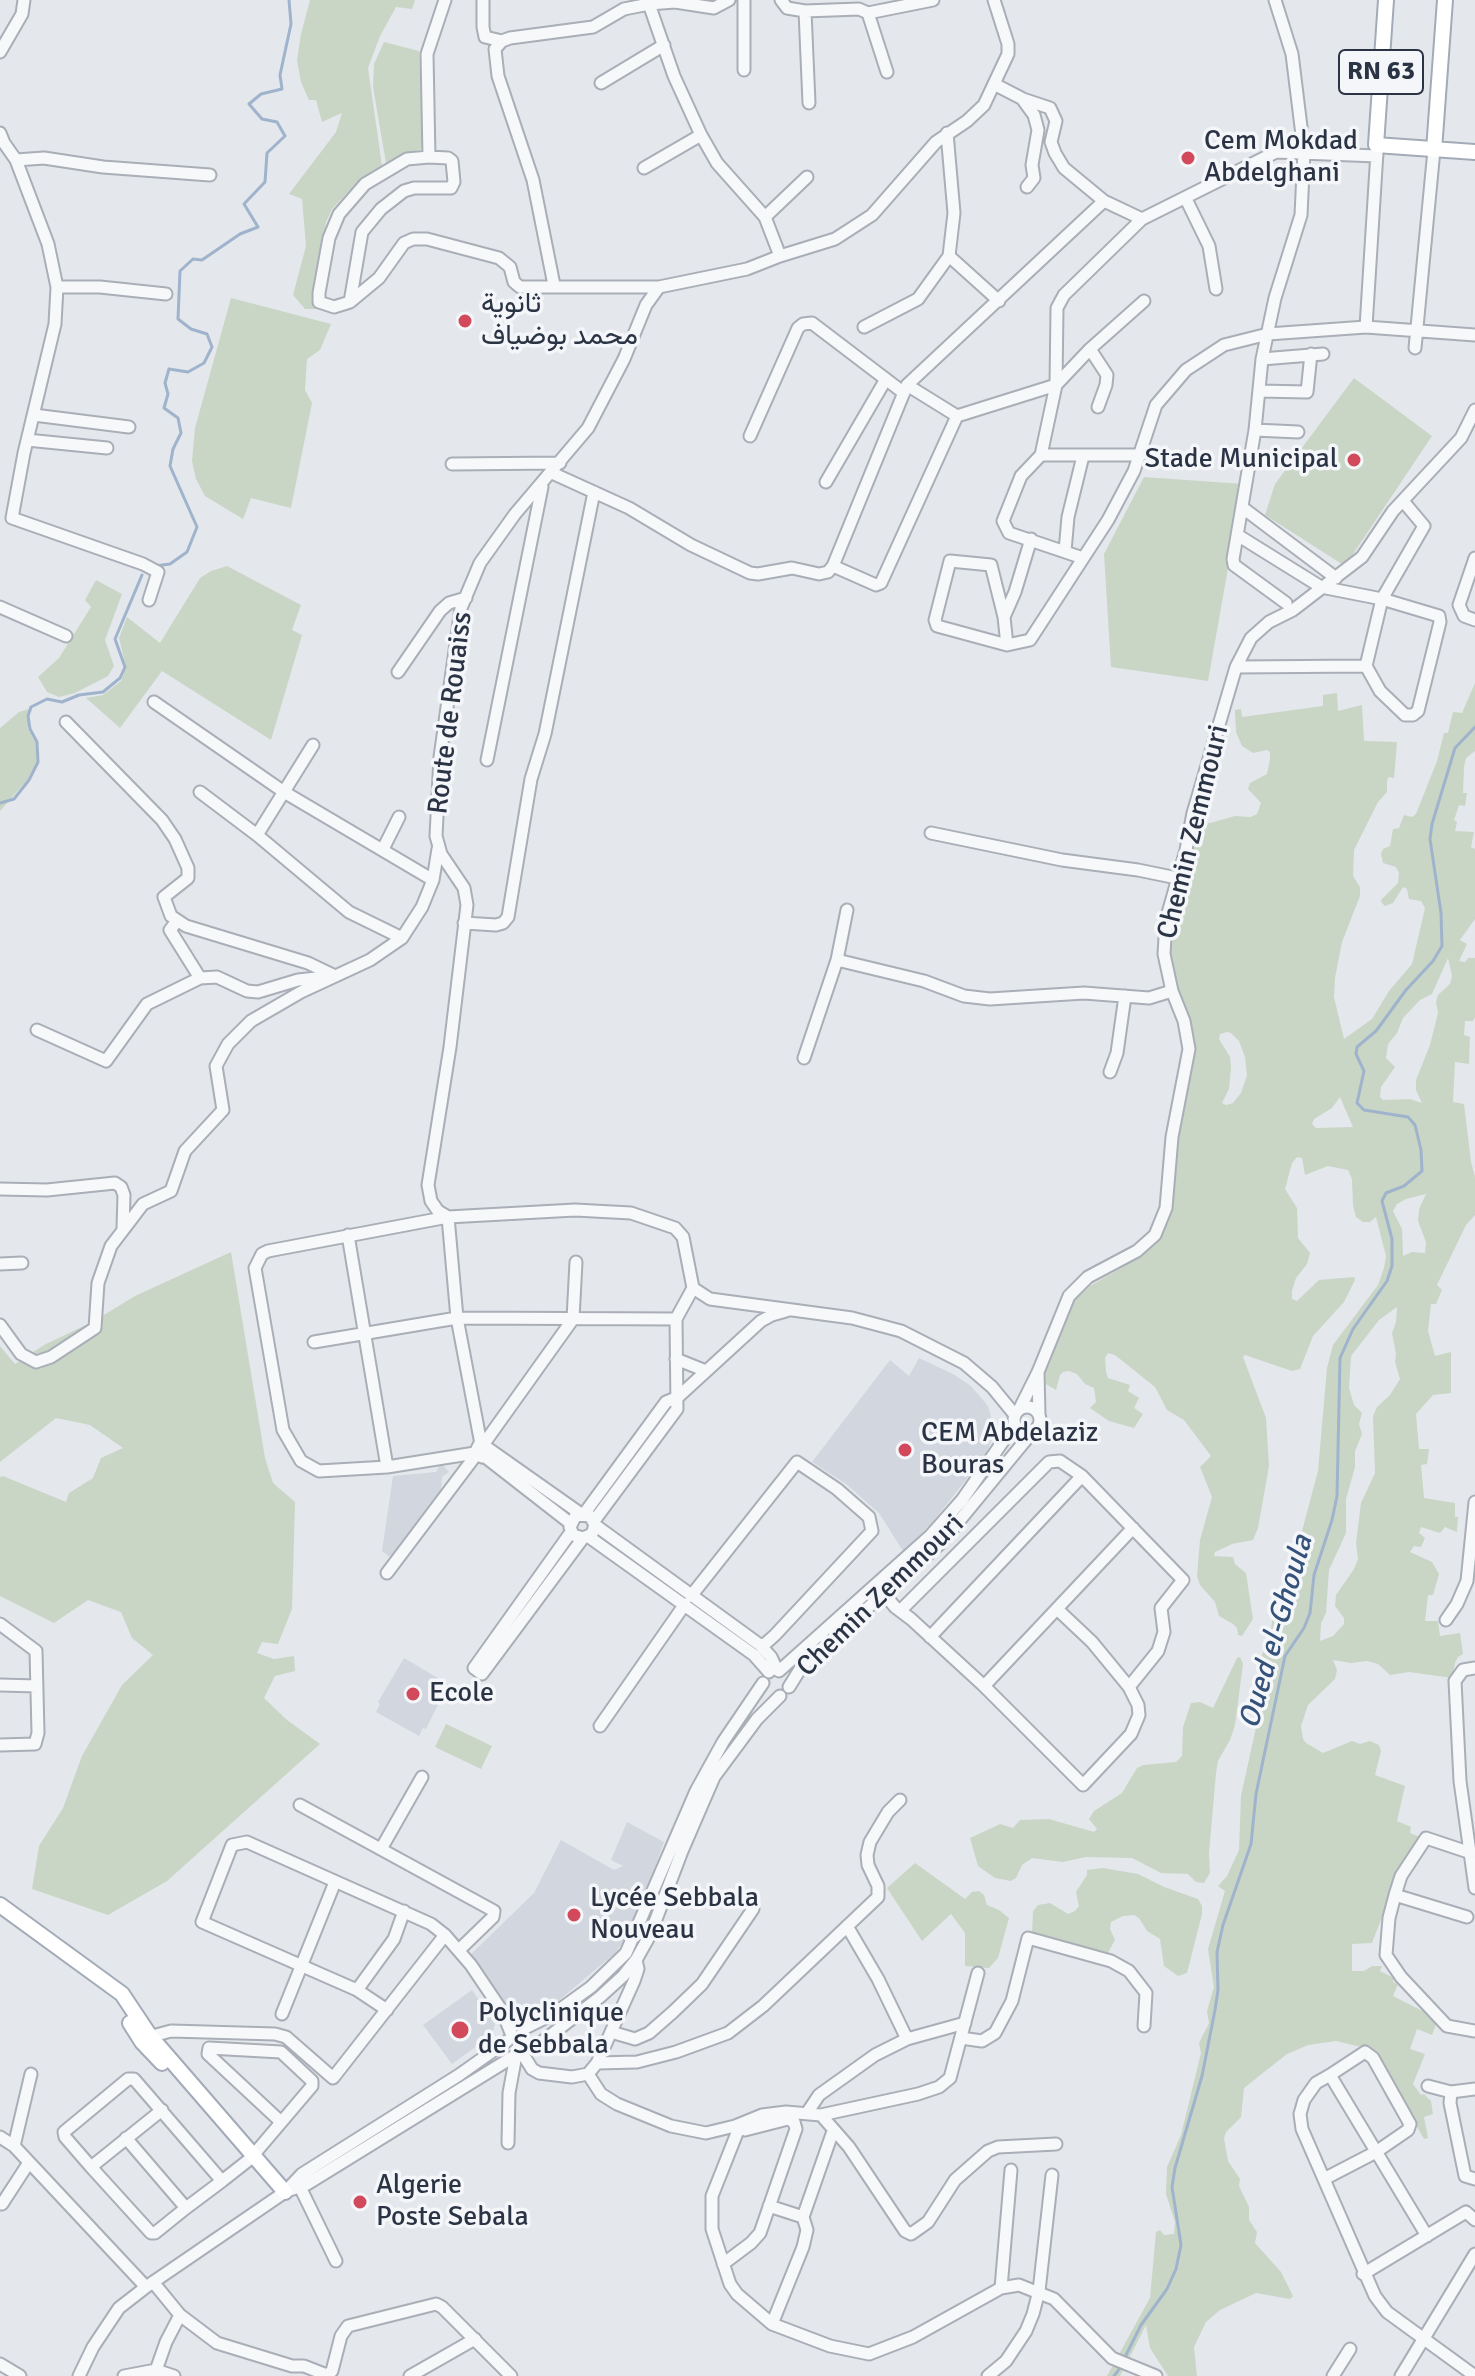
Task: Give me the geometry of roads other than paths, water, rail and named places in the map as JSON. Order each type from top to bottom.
[{"type":"main road","name":"RN 63","points":[[1377,150],[1386,0]]},
{"type":"main road","points":[[1434,150],[1445,0]]},
{"type":"main road","points":[[1377,150],[1475,152]]},
{"type":"main road","points":[[0,1905],[122,1994],[145,2038]]},
{"type":"main road","points":[[0,1913],[116,2000],[145,2038],[252,2156],[282,2194]]},
{"type":"street","points":[[0,52],[22,14],[24,0]]},
{"type":"street","points":[[429,157],[427,54],[445,0]]},
{"type":"street","points":[[483,0],[485,37],[502,41],[593,27],[624,9],[649,4],[675,2],[714,8],[729,0]]},
{"type":"street","points":[[744,0],[744,70]]},
{"type":"street","points":[[781,0],[787,8],[805,11],[824,6],[859,9],[868,13],[933,0]]},
{"type":"street","points":[[350,302],[362,232],[381,209],[404,191],[451,188],[454,182],[452,161],[448,158],[407,159],[365,184],[339,214],[329,238],[319,302],[334,307],[350,302],[379,278],[404,243],[413,239],[427,239],[499,258],[510,267],[514,282],[520,287],[659,287],[747,269],[835,239],[872,215],[947,133],[967,121],[984,105],[1008,54],[1008,44],[994,0]]},
{"type":"street","points":[[1275,0],[1292,54],[1304,151],[1301,215],[1281,277],[1262,359],[1255,430],[1234,565],[1286,603]]},
{"type":"street","points":[[649,4],[674,76],[701,135],[717,163],[765,217],[780,256]]},
{"type":"street","points":[[805,11],[809,103]]},
{"type":"street","points":[[868,13],[887,72]]},
{"type":"street","points":[[502,41],[495,49],[498,76],[533,180],[554,285]]},
{"type":"street","points":[[601,83],[664,45]]},
{"type":"street","points":[[994,84],[1050,108],[1056,121],[1051,142],[1064,168],[1104,201],[1142,219]]},
{"type":"street","points":[[1023,99],[1034,115],[1038,130],[1032,165],[1034,178],[1027,187]]},
{"type":"street","points":[[0,133],[16,160],[48,244],[57,287],[55,324],[12,518],[158,572],[149,600]]},
{"type":"street","points":[[864,327],[918,299],[949,256],[954,213],[947,133]]},
{"type":"street","points":[[644,168],[701,135]]},
{"type":"street","points":[[1083,558],[1009,533],[1003,521],[1021,476],[1041,455],[1056,385],[1057,308],[1064,295],[1142,219],[1276,152],[1377,150],[1366,327]]},
{"type":"street","points":[[1415,348],[1434,150]]},
{"type":"street","points":[[16,160],[44,158],[92,166],[210,175]]},
{"type":"street","points":[[765,217],[807,177]]},
{"type":"street","points":[[1186,199],[1209,246],[1216,289]]},
{"type":"street","points":[[452,464],[556,468],[691,545],[750,573],[792,568],[819,574],[828,572],[906,389],[1104,201]]},
{"type":"street","points":[[949,256],[999,301]]},
{"type":"street","points":[[57,287],[100,287],[166,294]]},
{"type":"street","name":"Route de Rouaiss","points":[[464,923],[467,905],[464,888],[439,848],[436,836],[440,757],[461,608],[480,563],[515,514],[588,428],[624,359],[646,305],[659,287]]},
{"type":"street","points":[[750,436],[798,328],[803,324],[812,323],[886,379],[957,416],[1056,385],[1090,349],[1144,301]]},
{"type":"street","points":[[1007,645],[1004,617],[991,565],[950,561],[935,620],[937,626],[1007,645],[1030,640],[1108,520],[1141,455],[1156,405],[1186,370],[1224,345],[1268,334],[1366,327],[1475,335]]},
{"type":"street","points":[[1090,349],[1107,375],[1098,407]]},
{"type":"street","points":[[1259,391],[1305,394],[1317,354],[1262,359]]},
{"type":"street","points":[[826,482],[886,379]]},
{"type":"street","name":"Chemin Zemmouri","points":[[282,2194],[302,2174],[459,2075],[514,2034],[555,2013],[591,1987],[626,1953],[696,1791],[723,1742],[772,1674],[931,1535],[962,1500],[1016,1416],[1038,1372],[1064,1304],[1074,1289],[1088,1277],[1137,1251],[1155,1235],[1166,1208],[1172,1137],[1189,1049],[1164,954],[1166,920],[1193,813],[1236,667],[1251,638],[1269,622],[1293,610],[1362,557],[1393,511],[1461,438],[1475,410]]},
{"type":"street","points":[[34,415],[129,427]]},
{"type":"street","points":[[833,566],[876,585],[881,583],[957,416]]},
{"type":"street","points":[[1255,430],[1298,432]]},
{"type":"street","points":[[27,440],[107,448]]},
{"type":"street","points":[[1041,455],[1141,455]]},
{"type":"street","points":[[1065,551],[1068,517],[1083,456]]},
{"type":"street","points":[[487,760],[543,482]]},
{"type":"street","points":[[448,1217],[438,1211],[431,1201],[428,1185],[450,1047],[464,923],[496,925],[508,917],[531,779],[545,734],[594,492]]},
{"type":"street","points":[[1239,536],[1321,587],[1382,599],[1439,616],[1418,711],[1413,715],[1405,715],[1380,691],[1366,666],[1382,599],[1424,526],[1403,501]]},
{"type":"street","points":[[1243,508],[1336,578]]},
{"type":"street","points":[[1004,617],[1031,539]]},
{"type":"street","points":[[1475,558],[1459,605],[1464,616],[1475,620]]},
{"type":"street","points":[[996,592],[1015,592]]},
{"type":"street","points":[[398,672],[440,611],[449,603],[466,598]]},
{"type":"street","points":[[0,607],[66,636]]},
{"type":"street","points":[[1236,667],[1366,666]]},
{"type":"street","points":[[154,702],[284,792],[433,880]]},
{"type":"street","points":[[66,722],[162,820],[175,839],[188,868],[188,878],[164,897],[171,916],[186,926],[308,963],[335,976]]},
{"type":"street","points":[[257,835],[313,745]]},
{"type":"street","points":[[200,792],[349,912],[402,938]]},
{"type":"street","points":[[383,849],[399,817]]},
{"type":"street","points":[[931,833],[1062,860],[1177,878]]},
{"type":"street","points":[[0,1325],[21,1354],[36,1362],[51,1357],[95,1328],[98,1283],[111,1246],[143,1204],[171,1191],[185,1151],[220,1117],[223,1110],[216,1066],[228,1044],[251,1021],[301,992],[370,960],[402,938],[422,907],[433,880],[439,848]]},
{"type":"street","points":[[804,1058],[837,960],[847,910]]},
{"type":"street","points":[[177,921],[170,930],[200,978]]},
{"type":"street","points":[[837,960],[924,981],[964,996],[1004,999],[1084,993],[1149,998],[1172,991]]},
{"type":"street","points":[[37,1030],[106,1061],[147,1004],[200,978],[217,977],[247,991],[258,992],[298,980],[335,976]]},
{"type":"street","points":[[1110,1072],[1117,1053],[1125,996]]},
{"type":"street","points":[[0,1189],[47,1190],[115,1183],[124,1195],[123,1228]]},
{"type":"street","points":[[678,1397],[676,1319],[693,1288],[683,1237],[675,1228],[657,1220],[631,1213],[575,1210],[448,1217],[268,1251],[262,1254],[255,1268],[283,1430],[299,1458],[319,1471],[387,1467],[481,1450],[689,1601],[772,1674],[788,1677],[789,1687]]},
{"type":"street","points":[[448,1217],[457,1318],[481,1450],[571,1527],[576,1537],[588,1525]]},
{"type":"street","points":[[348,1235],[387,1467]]},
{"type":"street","points":[[387,1573],[481,1450],[573,1319],[576,1262]]},
{"type":"street","points":[[0,1264],[22,1263]]},
{"type":"street","points":[[693,1288],[710,1299],[797,1309],[880,1323],[901,1331],[964,1363],[992,1387],[1016,1416],[1021,1431],[1034,1430],[1039,1424],[1039,1415],[1028,1407],[1016,1416]]},
{"type":"street","points":[[588,1525],[571,1527],[474,1668],[482,1674],[588,1525],[666,1402],[678,1397],[761,1321],[797,1309]]},
{"type":"street","points":[[314,1342],[457,1318],[676,1319]]},
{"type":"street","points":[[676,1359],[706,1371]]},
{"type":"street","name":"Chemin Zemmouri","points":[[1038,1372],[1039,1415]]},
{"type":"street","name":"Chemin Zemmouri","points":[[282,2194],[300,2187],[525,2053],[600,1997],[636,1960],[650,1935],[714,1777],[757,1719],[789,1687],[802,1666],[885,1595],[958,1525],[1034,1430]]},
{"type":"street","points":[[901,1610],[1049,1462],[1060,1461],[1082,1476],[1183,1582],[1161,1608],[1164,1632],[1158,1651],[1129,1687]]},
{"type":"street","points":[[600,1726],[689,1601],[797,1462],[837,1489],[869,1517],[872,1531],[775,1635],[760,1645]]},
{"type":"street","points":[[930,1637],[1082,1476]]},
{"type":"street","points":[[1446,1620],[1467,1581],[1475,1502]]},
{"type":"street","points":[[984,1686],[1133,1528]]},
{"type":"street","points":[[885,1595],[984,1686],[1083,1785],[1131,1734],[1139,1715],[1138,1705],[1129,1687],[1092,1642],[1057,1609]]},
{"type":"street","points":[[689,1601],[760,1645],[771,1657],[768,1694],[780,1696]]},
{"type":"street","points":[[0,1624],[36,1651],[38,1733],[35,1744],[0,1745]]},
{"type":"street","points":[[1475,1668],[1463,1670],[1455,1681],[1460,1781],[1470,1818],[1475,1888]]},
{"type":"street","points":[[0,1685],[37,1686]]},
{"type":"street","points":[[381,1849],[422,1777]]},
{"type":"street","points":[[1460,1781],[1475,1784]]},
{"type":"street","points":[[597,2063],[651,2059],[728,2033],[763,2006],[878,1897],[878,1886],[868,1865],[867,1855],[870,1842],[888,1812],[900,1800]]},
{"type":"street","points":[[300,1805],[494,1911],[493,1917],[459,1950]]},
{"type":"street","points":[[1471,1853],[1426,1838],[1401,1876],[1389,1918],[1386,1955],[1401,1977],[1447,2026],[1475,2031]]},
{"type":"street","points":[[387,2010],[357,1990],[202,1922],[232,1845],[247,1842],[431,1924],[459,1950],[502,2011],[514,2034],[509,2050],[525,2053]]},
{"type":"street","points":[[282,2014],[335,1882]]},
{"type":"street","points":[[1395,1895],[1467,1917]]},
{"type":"street","points":[[611,2032],[635,2039],[649,2033],[702,1984],[753,1909]]},
{"type":"street","points":[[357,1990],[394,1939],[404,1911]]},
{"type":"street","points":[[847,1926],[878,1979],[907,2039]]},
{"type":"street","points":[[145,2038],[171,2031],[275,2034],[286,2037],[333,2078],[445,1935]]},
{"type":"street","points":[[961,2038],[982,2041],[995,2033],[1012,2001],[1028,1938],[1111,1961],[1129,1971],[1146,1993],[1144,2026]]},
{"type":"street","points":[[525,2053],[532,2069],[539,2073],[572,2077],[588,2074],[597,2063],[634,1981],[638,1969],[636,1960]]},
{"type":"street","points":[[978,1973],[950,2078],[939,2087],[821,2115],[786,2112],[762,2115],[736,2130],[710,2209],[712,2229],[723,2264],[737,2294],[772,2324],[830,2346],[869,2354],[913,2337],[1001,2288],[1019,2285],[1039,2291],[1067,2310],[1112,2358],[1156,2376]]},
{"type":"street","points":[[807,2113],[819,2095],[875,2055],[907,2039],[965,2023]]},
{"type":"street","points":[[508,2143],[509,2084],[533,2036],[514,2034]]},
{"type":"street","points":[[222,2181],[134,2079],[128,2079],[64,2132],[65,2137],[151,2233],[222,2181],[252,2156],[312,2086],[312,2081],[281,2052],[209,2048],[208,2054],[281,2122]]},
{"type":"street","points":[[1324,2179],[1376,2152],[1408,2130],[1410,2124],[1373,2058],[1365,2052],[1309,2090],[1300,2114],[1302,2129],[1375,2296],[1387,2312],[1475,2376]]},
{"type":"street","points":[[14,2146],[31,2074]]},
{"type":"street","points":[[588,2074],[601,2094],[617,2104],[671,2126],[706,2133],[785,2119],[796,2125],[757,2237],[723,2264]]},
{"type":"street","points":[[1330,2075],[1427,2236]]},
{"type":"street","points":[[1428,2086],[1451,2092],[1475,2089]]},
{"type":"street","points":[[1451,2092],[1450,2103],[1465,2176],[1475,2179]]},
{"type":"street","points":[[91,2167],[162,2110]]},
{"type":"street","points":[[821,2115],[849,2147],[905,2231],[911,2234],[928,2222],[955,2180],[988,2151],[998,2147],[1056,2144]]},
{"type":"street","points":[[772,2324],[803,2247],[807,2230],[803,2217],[832,2134]]},
{"type":"street","points":[[0,2137],[14,2146],[28,2164],[180,2315],[217,2343],[292,2366],[304,2366],[324,2375],[330,2374],[344,2330],[352,2323],[436,2304],[511,2376]]},
{"type":"street","points":[[126,2138],[186,2208]]},
{"type":"street","points":[[2,2204],[28,2164]]},
{"type":"street","points":[[1001,2288],[1011,2170]]},
{"type":"street","points":[[988,2376],[1006,2361],[1026,2331],[1039,2291],[1052,2175]]},
{"type":"street","points":[[300,2187],[336,2261]]},
{"type":"street","points":[[79,2376],[93,2347],[119,2308],[282,2194]]},
{"type":"street","points":[[769,2206],[803,2217]]},
{"type":"street","points":[[1363,2274],[1466,2212],[1475,2220]]},
{"type":"street","points":[[1401,2376],[1475,2254]]},
{"type":"street","points":[[155,2373],[180,2315]]},
{"type":"street","points":[[410,2376],[475,2339]]},
{"type":"street","points":[[1333,2376],[1350,2349]]},
{"type":"street","points":[[0,2364],[20,2376]]},
{"type":"street","points":[[124,2376],[155,2373],[174,2376]]},
{"type":"waterway","points":[[155,566],[170,564],[187,552],[197,527],[170,466],[173,449],[181,433],[178,418],[164,408],[168,394],[165,383],[169,369],[188,372],[204,363],[212,347],[207,334],[191,329],[178,319],[180,271],[193,259],[202,260],[240,234],[258,227],[244,204],[265,182],[267,153],[285,136],[277,122],[262,119],[249,104],[261,94],[282,89],[280,75],[291,24],[289,0]]},
{"type":"waterway","points":[[0,803],[14,799],[38,762],[37,742],[28,716],[31,707],[47,699],[62,702],[79,695],[103,692],[120,678],[125,667],[115,639],[142,575]]},
{"type":"waterway","name":"Oued el-Ghoula","points":[[1125,2357],[1176,2269],[1181,2245],[1172,2187],[1202,2076],[1215,2010],[1217,1952],[1251,1844],[1256,1794],[1285,1656],[1310,1613],[1314,1575],[1337,1496],[1340,1358],[1353,1329],[1387,1281],[1392,1266],[1392,1239],[1382,1201],[1386,1193],[1404,1186],[1422,1171],[1415,1125],[1408,1117],[1364,1110],[1357,1103],[1364,1071],[1356,1054],[1357,1047],[1376,1031],[1442,946],[1441,913],[1430,839],[1432,824],[1455,748],[1475,727]]},
{"type":"waterway","name":"Oued el-Ghoula","points":[[1114,2376],[1120,2368]]},
{"type":"place","name":"Cem Mokdad Abdelghani","points":[[1188,158]]},
{"type":"place","name":"ثانوية محمد بوضياف","points":[[465,321]]},
{"type":"place","name":"Stade Municipal","points":[[1354,460]]},
{"type":"place","name":"CEM Abdelaziz Bouras","points":[[905,1450]]},
{"type":"place","name":"Ecole","points":[[413,1694]]},
{"type":"place","name":"Lycée Sebbala Nouveau","points":[[574,1915]]},
{"type":"place","name":"Polyclinique de Sebbala","points":[[460,2030]]},
{"type":"place","name":"Algerie Poste Sebala","points":[[360,2202]]}]
